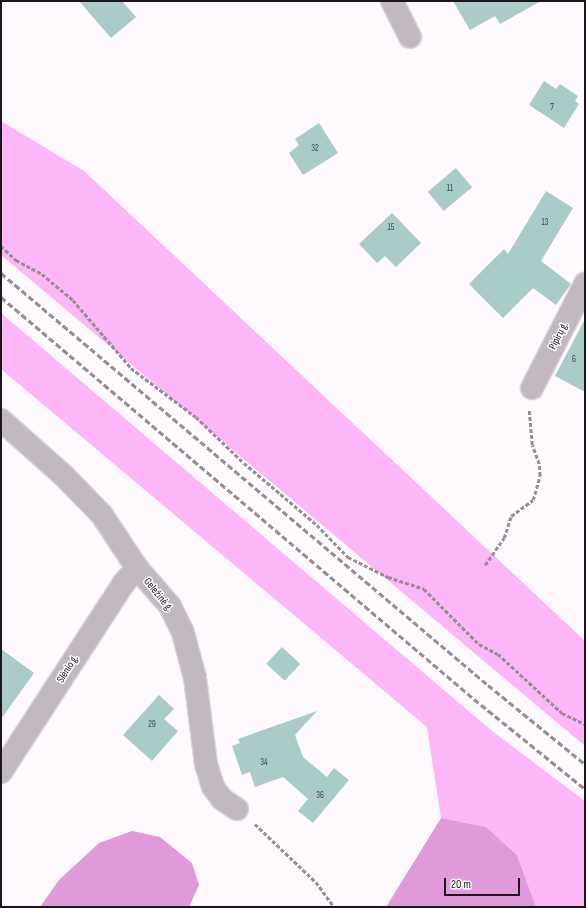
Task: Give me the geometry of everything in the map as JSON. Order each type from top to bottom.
[{"type":"street","points":[[392,1],[410,37]]},
{"type":"street","name":"Pipirų g.","points":[[532,388],[585,284]]},
{"type":"street","name":"Geležinė g.","points":[[1,420],[64,476],[102,515],[137,568],[170,606],[183,633],[195,678],[206,764],[213,787],[222,799],[237,809]]},
{"type":"street","name":"Slėnio g.","points":[[1,772],[122,584],[137,568]]},
{"type":"path","points":[[1,246],[16,260],[42,274],[73,300],[131,368],[196,417],[244,463],[317,525],[348,557],[388,577],[424,589],[479,644],[498,654],[534,688],[546,696],[562,713],[585,724]]},
{"type":"path","points":[[485,565],[504,538],[511,516],[533,500],[540,476],[528,416],[532,388]]},
{"type":"path","points":[[237,809],[316,882],[334,907]]},
{"type":"shaded area","points":[[1,121],[84,171],[585,641],[585,746],[1,255]]},
{"type":"shaded area","points":[[1,313],[492,731],[585,801],[585,907],[536,907],[517,855],[486,827],[441,818],[427,727],[1,369]]},
{"type":"shaded area","points":[[441,818],[486,827],[517,855],[536,907],[386,907]]},
{"type":"shaded area","points":[[132,831],[160,837],[192,863],[199,885],[189,907],[40,907],[59,880],[99,843]]},
{"type":"building","points":[[79,1],[122,1],[136,17],[111,38]]},
{"type":"building","points":[[453,1],[541,1],[500,24],[495,16],[470,30]]},
{"type":"building","points":[[544,81],[556,89],[560,84],[578,96],[575,101],[579,104],[564,128],[529,105]]},
{"type":"building","points":[[319,123],[338,153],[303,175],[289,153],[299,145],[295,139]]},
{"type":"building","points":[[456,168],[472,187],[444,211],[428,192]]},
{"type":"building","points":[[546,191],[573,208],[541,261],[571,284],[556,305],[533,288],[503,318],[469,284],[504,249],[508,254]]},
{"type":"building","points":[[392,213],[421,243],[396,267],[385,256],[377,263],[359,244]]},
{"type":"building","points":[[585,319],[585,392],[555,376]]},
{"type":"building","points":[[282,647],[300,664],[285,681],[266,664]]},
{"type":"building","points":[[1,649],[34,673],[1,719]]},
{"type":"building","points":[[159,695],[174,709],[164,719],[178,731],[152,761],[123,735]]},
{"type":"building","points":[[317,711],[295,735],[303,757],[327,777],[334,768],[349,780],[313,823],[298,811],[308,799],[283,777],[255,787],[250,772],[242,775],[232,746],[240,743],[238,739]]},
{"type":"railway","points":[[1,273],[488,685],[585,764]]},
{"type":"railway","points":[[1,297],[474,699],[585,789]]}]
